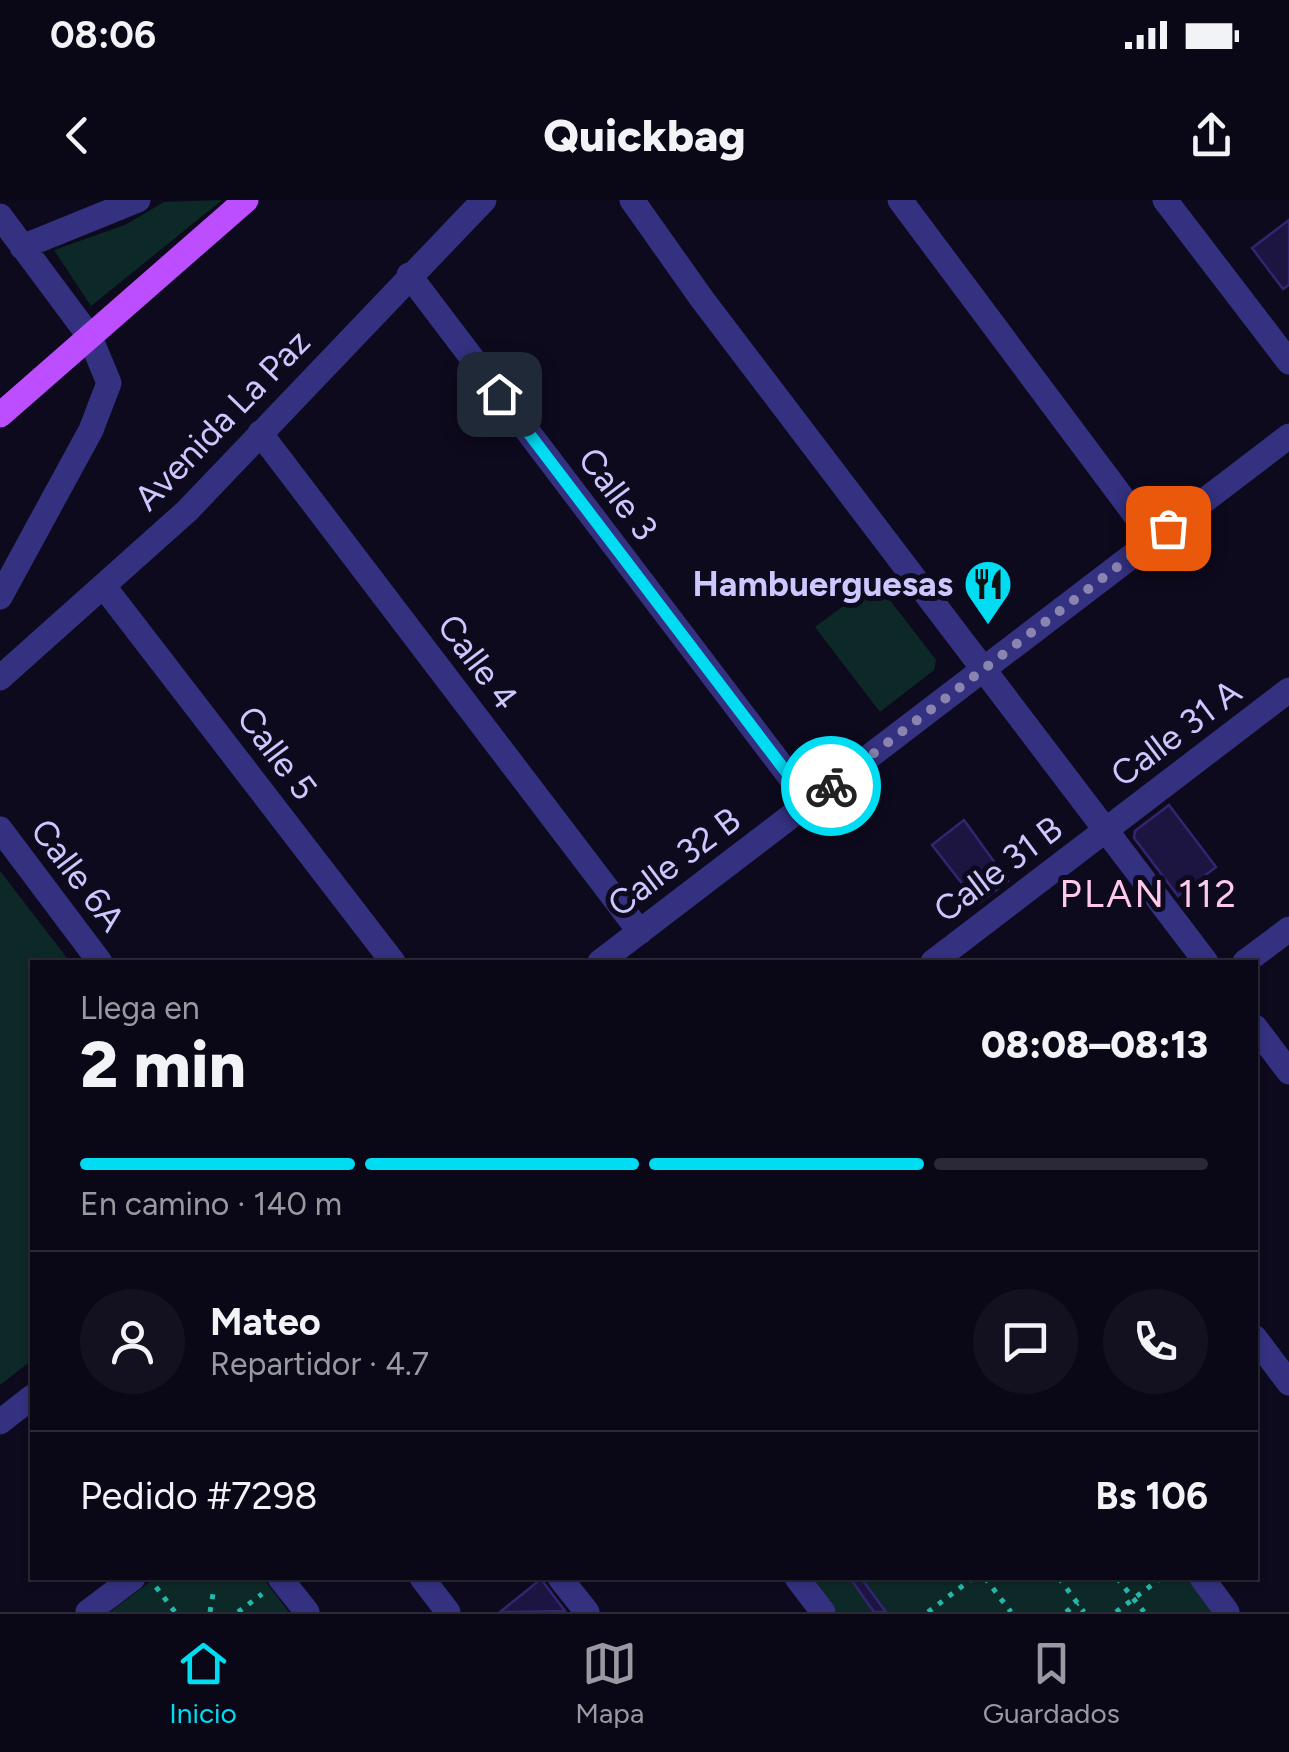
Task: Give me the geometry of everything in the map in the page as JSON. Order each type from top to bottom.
[{"type":"main road","points":[[0,414],[246,200]]},
{"type":"street","points":[[22,247],[138,200]]},
{"type":"street","name":"Avenida La Paz","points":[[0,678],[186,511],[484,200]]},
{"type":"street","points":[[632,200],[983,672],[1204,960]]},
{"type":"street","points":[[900,200],[1154,540]]},
{"type":"street","points":[[1166,200],[1289,362]]},
{"type":"street","points":[[0,216],[90,337],[109,383],[91,430],[0,597]]},
{"type":"street","name":"Calle 3","points":[[409,276],[809,802]]},
{"type":"street","name":"Calle 4","points":[[260,433],[640,932]]},
{"type":"street","name":"Calle 32 B","points":[[603,960],[1289,436]]},
{"type":"street","name":"Calle 5","points":[[104,588],[391,960]]},
{"type":"street","name":"Calle 31 A","points":[[1106,831],[1289,690]]},
{"type":"street","name":"Calle 6A","points":[[0,829],[98,960]]},
{"type":"street","name":"Calle 31 B","points":[[936,960],[1106,831]]},
{"type":"street","points":[[1248,960],[1289,929]]},
{"type":"street","points":[[1258,1031],[1289,1072]]},
{"type":"street","points":[[1258,1342],[1289,1382]]},
{"type":"street","points":[[0,1422],[30,1399]]},
{"type":"street","points":[[88,1612],[142,1580]]},
{"type":"street","points":[[424,1580],[448,1612]]},
{"type":"street","points":[[562,1580],[587,1612]]},
{"type":"street","points":[[799,1580],[823,1612]]},
{"type":"street","points":[[1204,1580],[1228,1612]]},
{"type":"street","points":[[275,1583],[307,1612]]},
{"type":"path","points":[[142,1580],[173,1610],[180,1602]]},
{"type":"path","points":[[930,1612],[973,1580],[987,1580],[1012,1612]]},
{"type":"path","points":[[1061,1580],[1082,1612],[1067,1612]]},
{"type":"path","points":[[1119,1580],[1144,1612]]},
{"type":"path","points":[[1116,1612],[1158,1580]]},
{"type":"path","points":[[238,1612],[275,1583]]},
{"type":"path","points":[[162,1596],[170,1589]]},
{"type":"path","points":[[210,1612],[213,1594]]},
{"type":"path","points":[[1067,1612],[1078,1603]]},
{"type":"green space","points":[[222,200],[91,306],[54,250],[125,225],[164,202]]},
{"type":"green space","points":[[876,582],[936,660],[934,670],[880,712],[815,627]]},
{"type":"green space","points":[[0,871],[68,960],[30,960],[30,1362],[0,1385]]},
{"type":"green space","points":[[152,1580],[265,1580],[289,1612],[110,1612]]},
{"type":"green space","points":[[812,1580],[1189,1580],[1214,1612],[836,1612]]},
{"type":"building","points":[[1289,220],[1289,285],[1283,289],[1252,248]]},
{"type":"building","points":[[1169,805],[1216,867],[1178,896],[1134,838],[1135,831]]},
{"type":"building","points":[[964,820],[1008,881],[978,904],[932,845]]},
{"type":"building","points":[[540,1580],[565,1611],[500,1612]]},
{"type":"building","points":[[851,1580],[862,1580],[886,1612],[874,1612]]},
{"type":"way so far","points":[[831,786],[1168,528]]},
{"type":"place","name":"Hambuerguesas","points":[[988,626]]},
{"type":"district","name":"PLAN 112","points":[[1149,894]]},
{"type":"route","points":[[499,394],[809,802],[831,786]]}]
